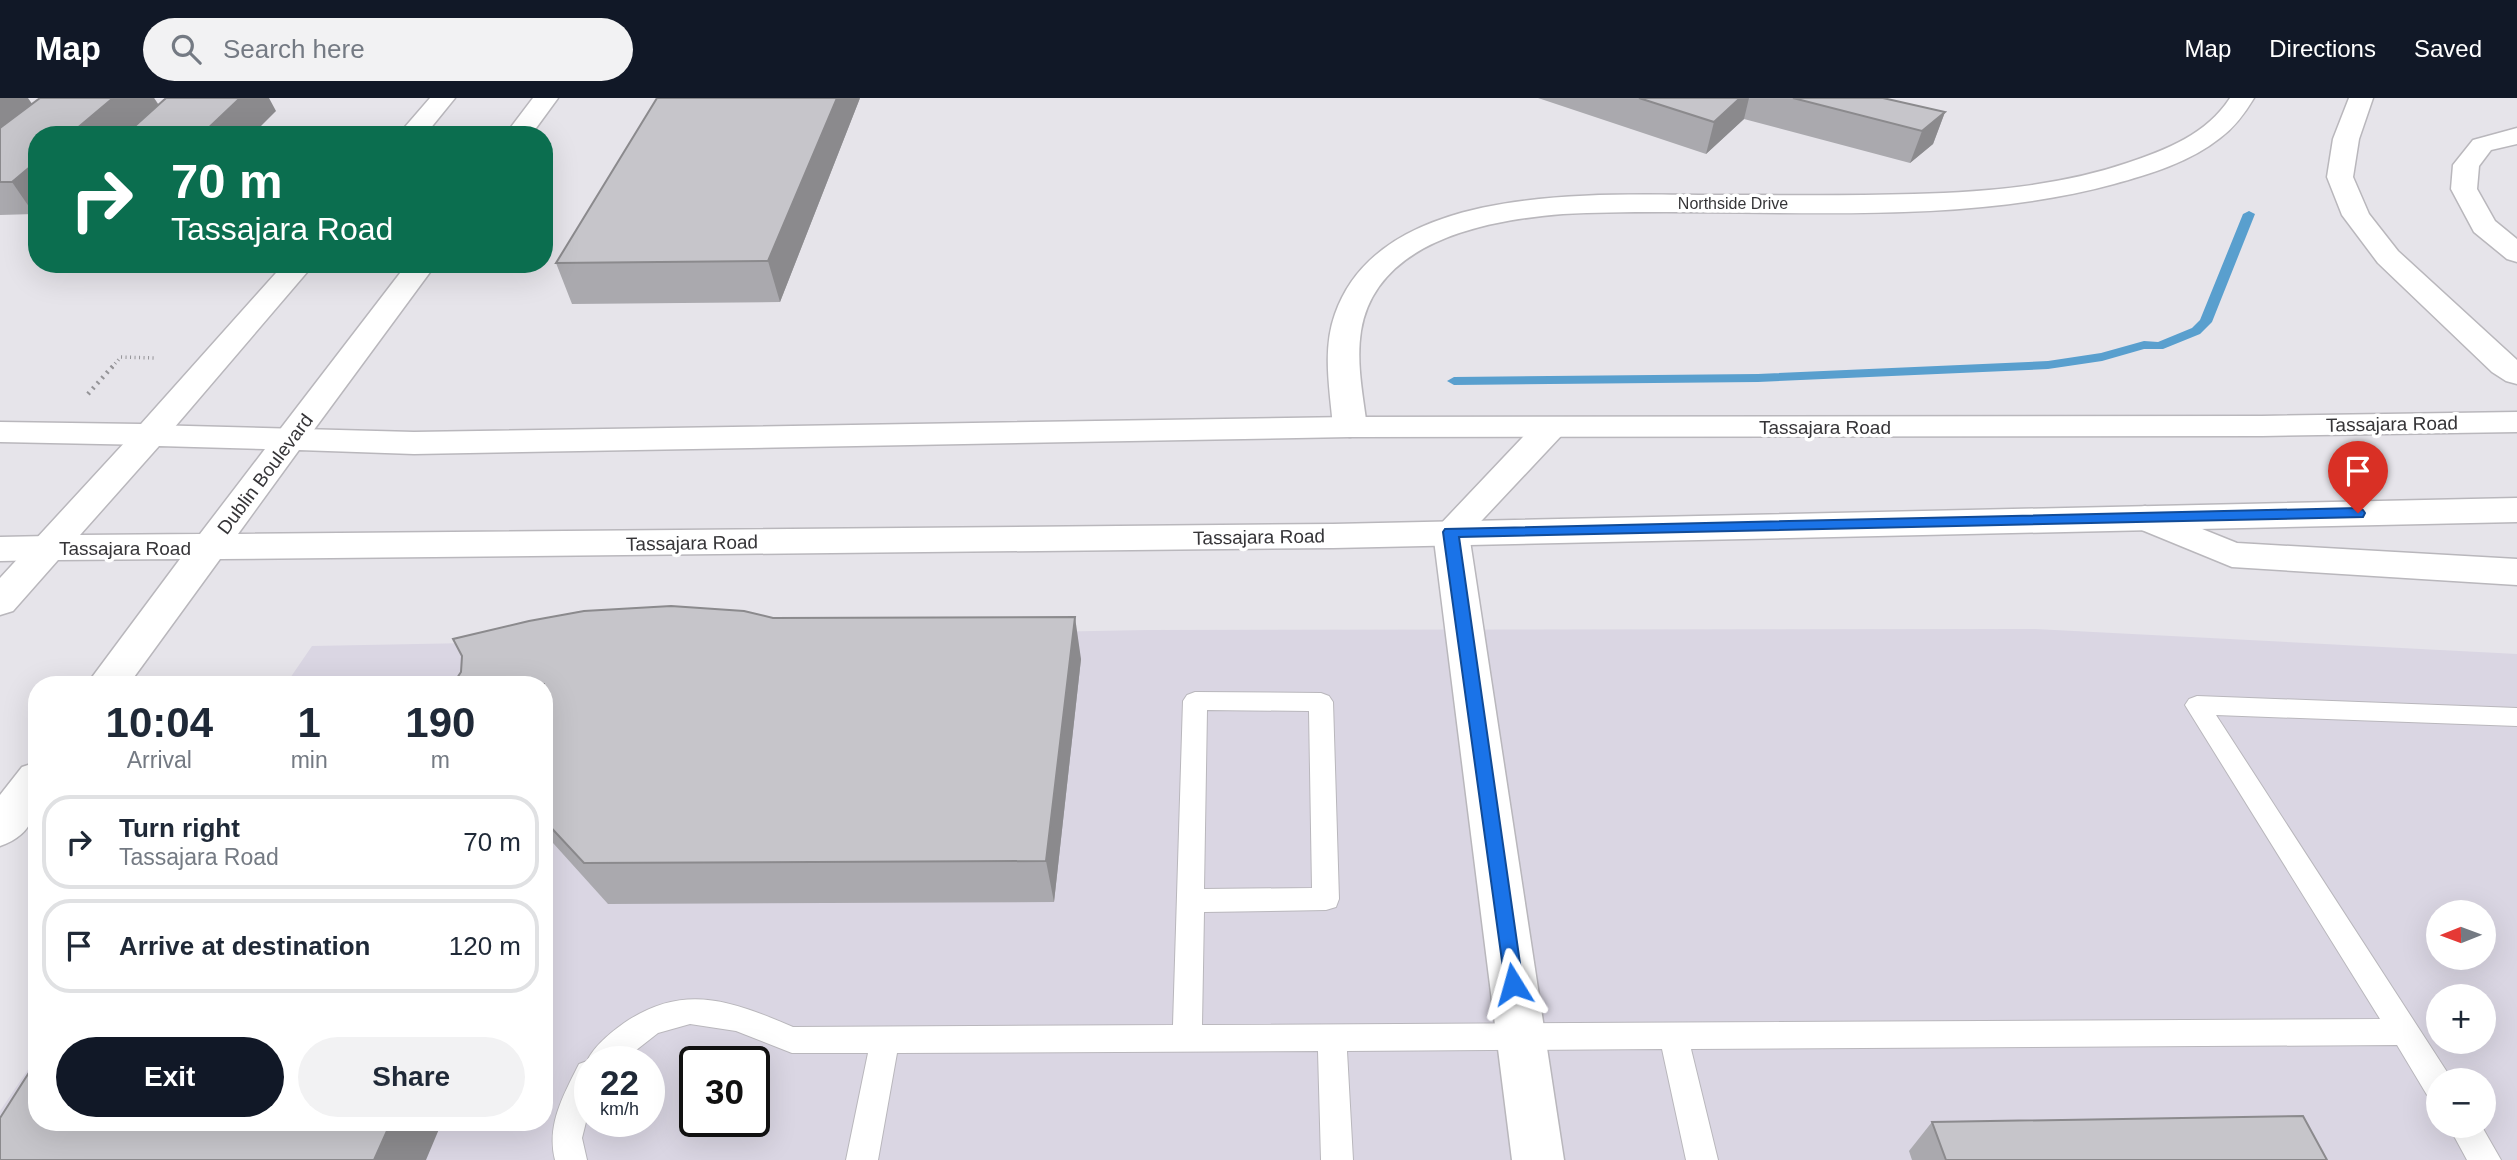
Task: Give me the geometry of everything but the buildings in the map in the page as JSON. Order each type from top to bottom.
[{"type":"main road","points":[[419,126],[443,98]]},
{"type":"main road","points":[[526,126],[546,98]]},
{"type":"main road","name":"Northside Drive","points":[[1350,427],[1343,345],[1355,300],[1378,269],[1413,244],[1462,222],[1532,208],[1612,204],[1916,202],[2065,188],[2127,173],[2180,153],[2217,131],[2242,98]]},
{"type":"main road","points":[[2361,98],[2346,139],[2340,177],[2356,215],[2388,257],[2503,365],[2517,374]]},
{"type":"main road","points":[[2517,136],[2482,145],[2466,164],[2463,189],[2484,226],[2517,253]]},
{"type":"main road","points":[[0,602],[292,273]]},
{"type":"main road","name":"Dublin Boulevard","points":[[113,676],[415,273]]},
{"type":"main road","name":"Tassajara Road","points":[[0,432],[414,443],[1350,427],[2517,422]]},
{"type":"main road","points":[[1538,1160],[1451,532],[1550,428]]},
{"type":"main road","name":"Tassajara Road","points":[[0,549],[1319,537],[2517,510]]},
{"type":"main road","points":[[2146,518],[2232,555],[2517,572]]},
{"type":"main road","points":[[0,828],[28,791]]},
{"type":"lane","points":[[1187,1038],[1195,701],[1321,702],[1326,899],[1191,901]]},
{"type":"lane","points":[[2427,1068],[2197,705],[2517,717]]},
{"type":"lane","points":[[616,1046],[646,1022],[683,1009],[740,1017],[792,1040],[2404,1032]]},
{"type":"lane","points":[[1672,1035],[1702,1160]]},
{"type":"lane","points":[[1332,1036],[1337,1160]]},
{"type":"lane","points":[[862,1160],[885,1039]]},
{"type":"lane","points":[[571,1160],[565,1145],[574,1104]]},
{"type":"lane","points":[[2471,1138],[2485,1160]]},
{"type":"path","points":[[86,398],[121,357],[157,358]]},
{"type":"shaded area","points":[[2035,629],[2517,654],[2517,1160],[0,1160],[0,1111],[28,1069],[28,1131],[553,1131],[553,676],[291,676],[312,646],[1147,630]]},
{"type":"waterway","points":[[1454,381],[1758,378],[2048,365],[2102,357],[2144,345],[2159,346],[2196,331],[2206,322],[2249,214]]},
{"type":"route","points":[[1513,984],[1451,532],[2358,513]]}]
